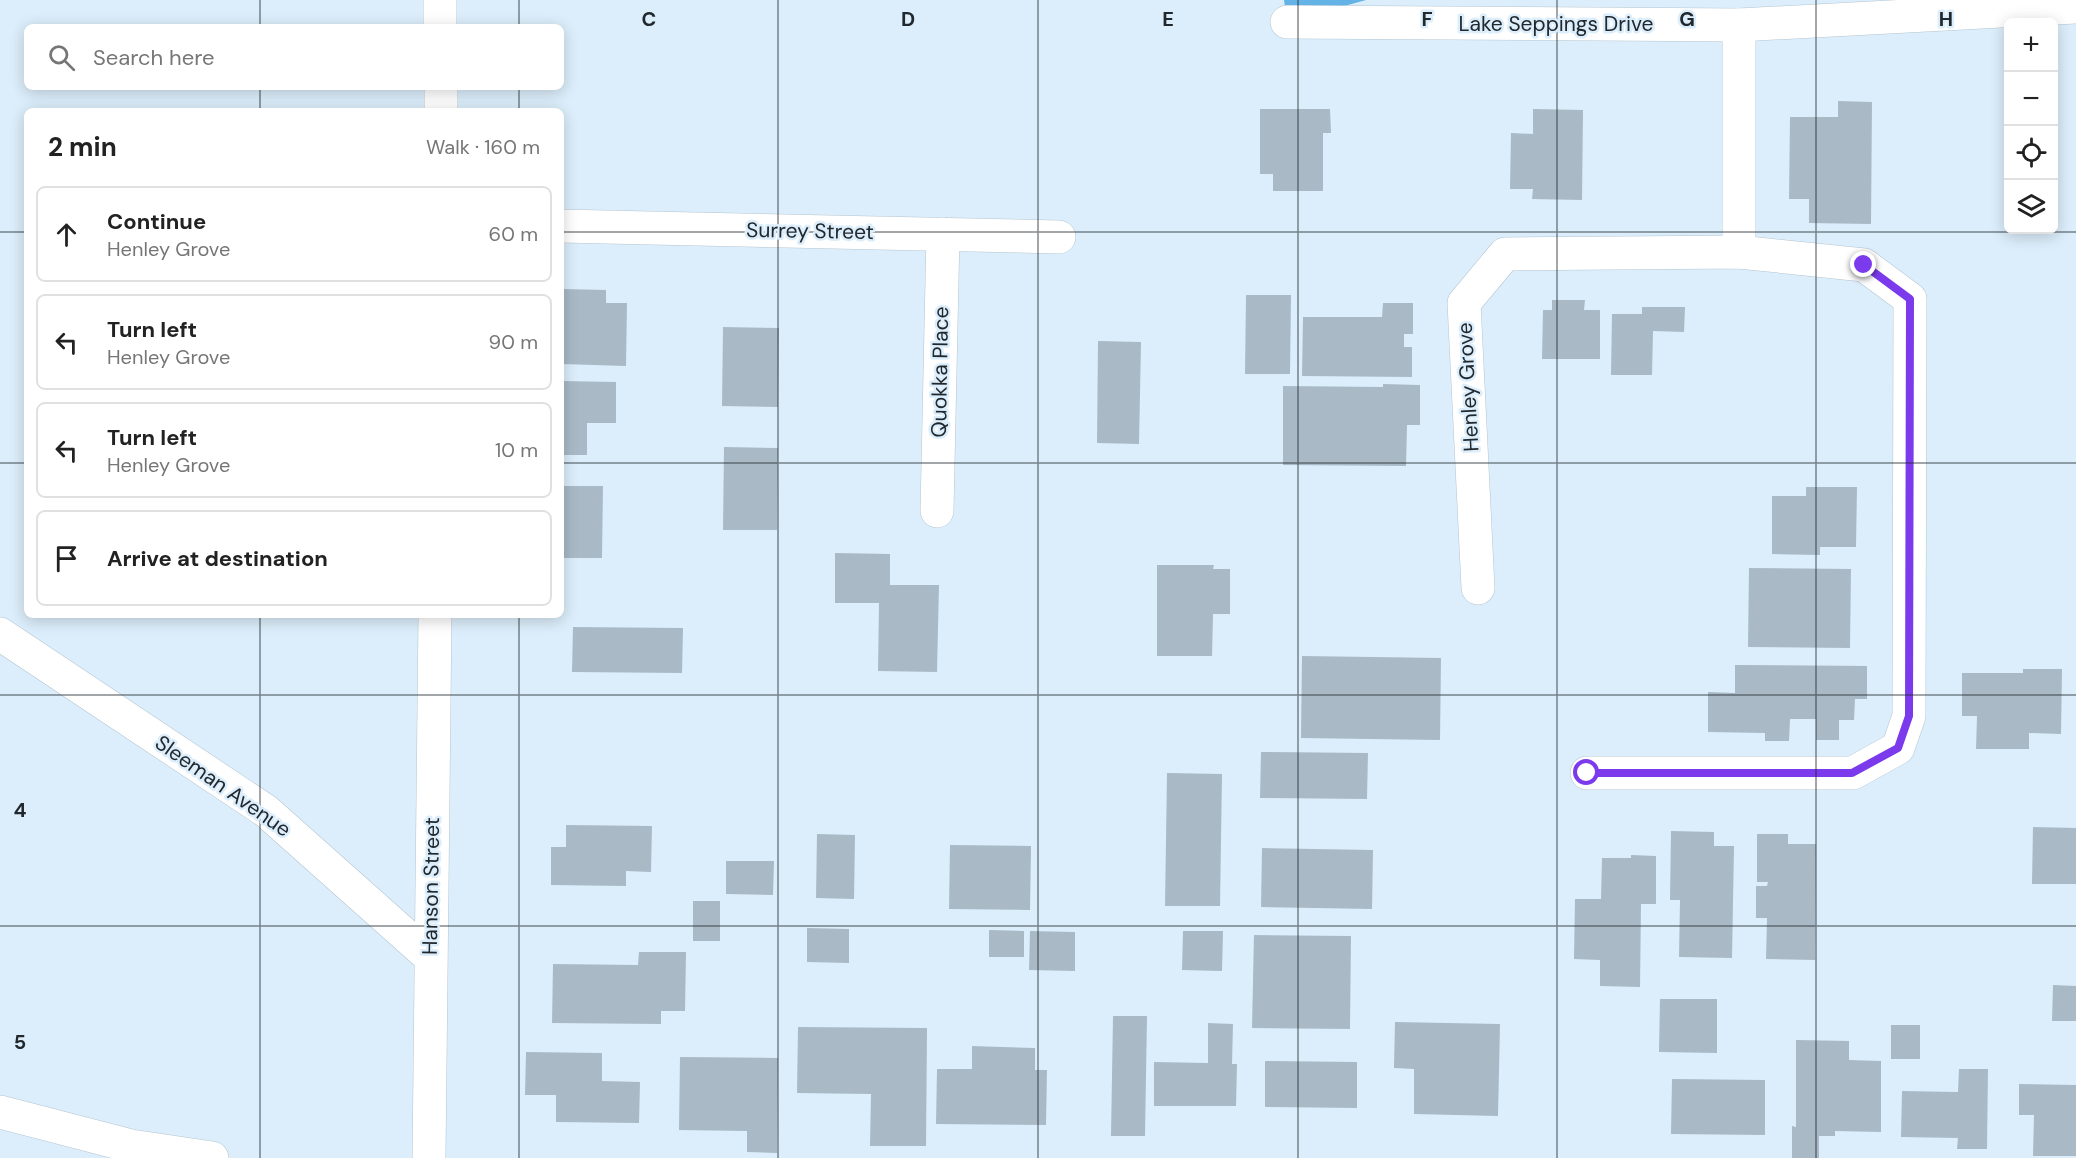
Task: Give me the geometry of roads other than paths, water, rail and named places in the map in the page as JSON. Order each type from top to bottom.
[{"type":"street","points":[[440,0],[440,24]]},
{"type":"street","name":"Lake Seppings Drive","points":[[1287,22],[1739,25],[2076,7]]},
{"type":"street","points":[[1739,25],[1739,252]]},
{"type":"street","points":[[441,90],[441,108]]},
{"type":"street","name":"Surrey Street","points":[[564,226],[1059,237]]},
{"type":"street","name":"Quokka Place","points":[[938,511],[943,234]]},
{"type":"street","name":"Henley Grove","points":[[1478,588],[1464,303],[1505,254],[1739,252],[1864,265],[1910,299],[1909,716],[1898,748],[1852,773],[1587,773]]},
{"type":"street","name":"Hanson Street","points":[[429,1158],[435,618]]},
{"type":"street","name":"Sleeman Avenue","points":[[0,634],[266,811],[430,957]]},
{"type":"street","points":[[0,1112],[131,1146],[212,1158]]}]
